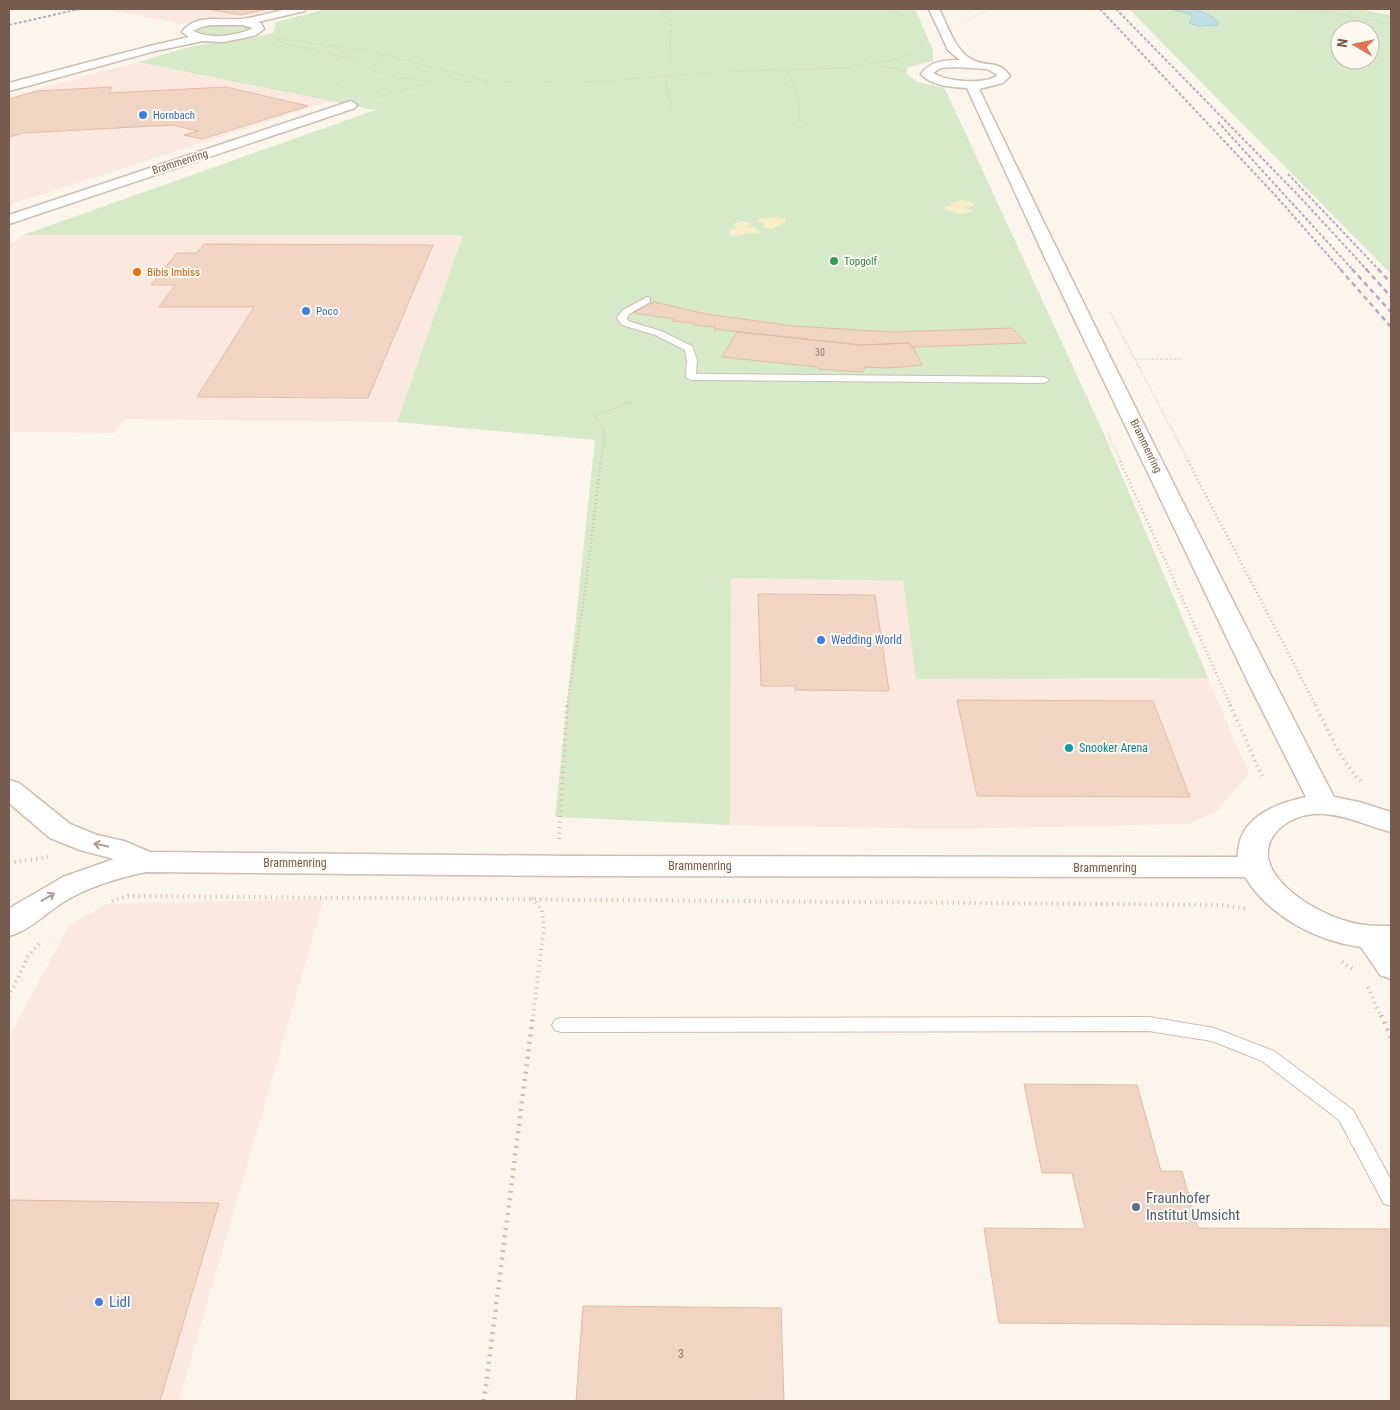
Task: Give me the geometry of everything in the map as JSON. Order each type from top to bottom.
[{"type":"street","points":[[190,35],[187,32],[188,30],[200,25],[242,22],[301,9]]},
{"type":"street","points":[[934,9],[954,50],[971,64]]},
{"type":"street","points":[[242,22],[255,24],[278,15]]},
{"type":"street","points":[[9,87],[154,48],[202,38],[225,38],[247,34],[259,29],[255,24]]},
{"type":"street","points":[[154,48],[190,35],[202,38]]},
{"type":"street","points":[[952,64],[954,50]]},
{"type":"street","points":[[952,64],[971,64],[996,69],[1003,72],[1004,76],[999,81],[974,84],[939,81],[927,74],[933,68],[952,64]]},
{"type":"street","name":"Brammenring","points":[[974,84],[973,89],[1053,258],[1324,805]]},
{"type":"street","name":"Brammenring","points":[[9,220],[354,99]]},
{"type":"street","name":"Brammenring","points":[[9,789],[60,831],[90,843],[114,848],[146,862]]},
{"type":"street","points":[[1377,972],[1381,937],[1338,930],[1306,917],[1275,894],[1254,867],[1252,852],[1255,838],[1265,825],[1279,814],[1290,809],[1324,805],[1352,809],[1391,823]]},
{"type":"street","name":"Brammenring","points":[[9,925],[50,895],[76,881],[113,868],[146,862],[1254,867]]},
{"type":"lane","points":[[647,300],[626,312],[622,318],[625,323],[658,333],[689,348],[692,360],[692,376],[1044,380]]},
{"type":"lane","points":[[561,1025],[1149,1024],[1214,1035],[1268,1056],[1346,1115],[1391,1198]]},
{"type":"path","points":[[659,9],[671,21],[670,60],[679,75]]},
{"type":"path","points":[[874,66],[921,50],[922,43],[903,16],[888,9]]},
{"type":"path","points":[[964,22],[989,9]]},
{"type":"path","points":[[1290,9],[1350,16]]},
{"type":"path","points":[[1310,9],[1391,24]]},
{"type":"path","points":[[247,34],[384,54],[493,82]]},
{"type":"path","points":[[278,38],[279,42],[360,61],[349,70],[340,84],[341,89],[354,99],[432,82]]},
{"type":"path","points":[[338,47],[351,58]]},
{"type":"path","points":[[384,54],[371,70],[378,73],[432,82],[596,82],[722,71],[788,71],[874,66],[914,72]]},
{"type":"path","points":[[788,71],[799,100],[800,123]]},
{"type":"path","points":[[665,76],[673,112]]},
{"type":"path","points":[[1107,307],[1336,744],[1355,776],[1369,790]]},
{"type":"path","points":[[1135,359],[1182,360]]},
{"type":"path","points":[[556,865],[566,710],[586,592],[605,431],[602,423],[594,416],[633,401]]},
{"type":"path","points":[[104,904],[128,896],[532,898],[1221,905],[1242,906],[1250,912]]},
{"type":"path","points":[[484,1401],[544,927],[542,910],[532,898]]},
{"type":"path","points":[[9,997],[28,956],[44,938]]},
{"type":"path","points":[[1339,959],[1357,973]]},
{"type":"path","points":[[1377,972],[1391,1038]]},
{"type":"shaded area","points":[[104,9],[291,9],[260,17],[248,15],[214,18],[182,24]]},
{"type":"shaded area","points":[[138,62],[331,101],[9,205],[9,97]]},
{"type":"shaded area","points":[[23,235],[463,235],[397,422],[125,419],[114,433],[9,432],[9,243],[14,243]]},
{"type":"shaded area","points":[[731,578],[903,581],[917,679],[1208,678],[1249,774],[1215,813],[1187,824],[943,829],[730,825]]},
{"type":"shaded area","points":[[324,899],[179,1401],[9,1401],[9,1038],[69,925],[107,904]]},
{"type":"green space","points":[[326,9],[915,9],[933,50],[933,61],[908,67],[906,74],[918,82],[944,88],[946,91],[1104,434],[1208,678],[916,679],[903,581],[731,578],[730,825],[555,817],[595,440],[397,422],[463,235],[23,235],[375,110],[138,62],[197,45],[265,35],[274,32],[276,22]]},
{"type":"green space","points":[[1129,9],[1357,9],[1391,15],[1391,274]]},
{"type":"green space","points":[[229,23],[249,28],[245,32],[232,36],[209,35],[197,32],[197,30],[209,25]]},
{"type":"sand","points":[[961,200],[973,203],[974,206],[964,207],[973,211],[962,215],[945,209],[945,206],[954,206],[950,204]]},
{"type":"sand","points":[[778,217],[786,222],[772,229],[762,227],[766,224],[757,221],[761,218]]},
{"type":"sand","points":[[742,221],[751,223],[752,225],[746,227],[754,227],[762,233],[730,235],[730,230],[737,228],[733,224]]},
{"type":"water","points":[[1169,9],[1190,9],[1202,12],[1213,17],[1218,22],[1218,25],[1199,26],[1189,23],[1192,18],[1191,14]]},
{"type":"building","points":[[207,9],[267,9],[241,15]]},
{"type":"building","name":"Hornbach","points":[[112,87],[109,93],[226,87],[308,106],[202,139],[184,135],[198,131],[172,125],[23,133],[9,137],[9,99],[37,91]]},
{"type":"building","points":[[204,244],[433,245],[368,398],[197,397],[254,307],[159,307],[175,285],[151,285],[177,253],[197,253]]},
{"type":"building","points":[[654,302],[706,314],[793,326],[892,332],[1012,328],[1026,343],[913,347],[909,343],[861,345],[714,329],[715,327],[694,325],[695,323],[673,321],[675,319],[633,313]]},
{"type":"building","points":[[737,332],[861,345],[909,343],[922,365],[887,368],[865,367],[863,372],[818,369],[817,367],[722,357]]},
{"type":"building","name":"Wedding World","points":[[758,594],[875,595],[889,691],[795,690],[795,686],[761,686]]},
{"type":"building","name":"Snooker Arena","points":[[957,700],[1153,701],[1190,797],[977,796]]},
{"type":"building","name":"Fraunhofer Institut Umsicht","points":[[1024,1084],[1137,1085],[1161,1171],[1182,1171],[1198,1228],[1391,1229],[1391,1326],[999,1323],[984,1228],[1085,1229],[1072,1173],[1042,1173]]},
{"type":"building","name":"Lidl","points":[[9,1200],[219,1203],[160,1401],[9,1401]]},
{"type":"building","points":[[583,1306],[781,1308],[784,1401],[576,1401]]},
{"type":"railway","points":[[9,25],[79,9]]},
{"type":"railway","points":[[1100,9],[1275,195],[1341,270]]},
{"type":"railway","points":[[1116,9],[1298,195],[1367,270]]},
{"type":"railway","points":[[1218,122],[1353,270]]},
{"type":"railway","points":[[1288,174],[1379,270]]},
{"type":"railway","points":[[1340,269],[1391,327]]},
{"type":"railway","points":[[1352,269],[1391,312]]},
{"type":"railway","points":[[1366,269],[1391,297]]},
{"type":"railway","points":[[1378,269],[1391,283]]},
{"type":"place","name":"Hornbach","points":[[143,115]]},
{"type":"place","name":"Topgolf","points":[[834,261]]},
{"type":"place","name":"Bibis Imbiss","points":[[137,272]]},
{"type":"place","name":"Poco","points":[[306,311]]},
{"type":"place","name":"Wedding World","points":[[821,640]]},
{"type":"place","name":"Snooker Arena","points":[[1069,748]]},
{"type":"place","name":"Fraunhofer Institut Umsicht","points":[[1136,1207]]},
{"type":"place","name":"Lidl","points":[[99,1302]]}]
